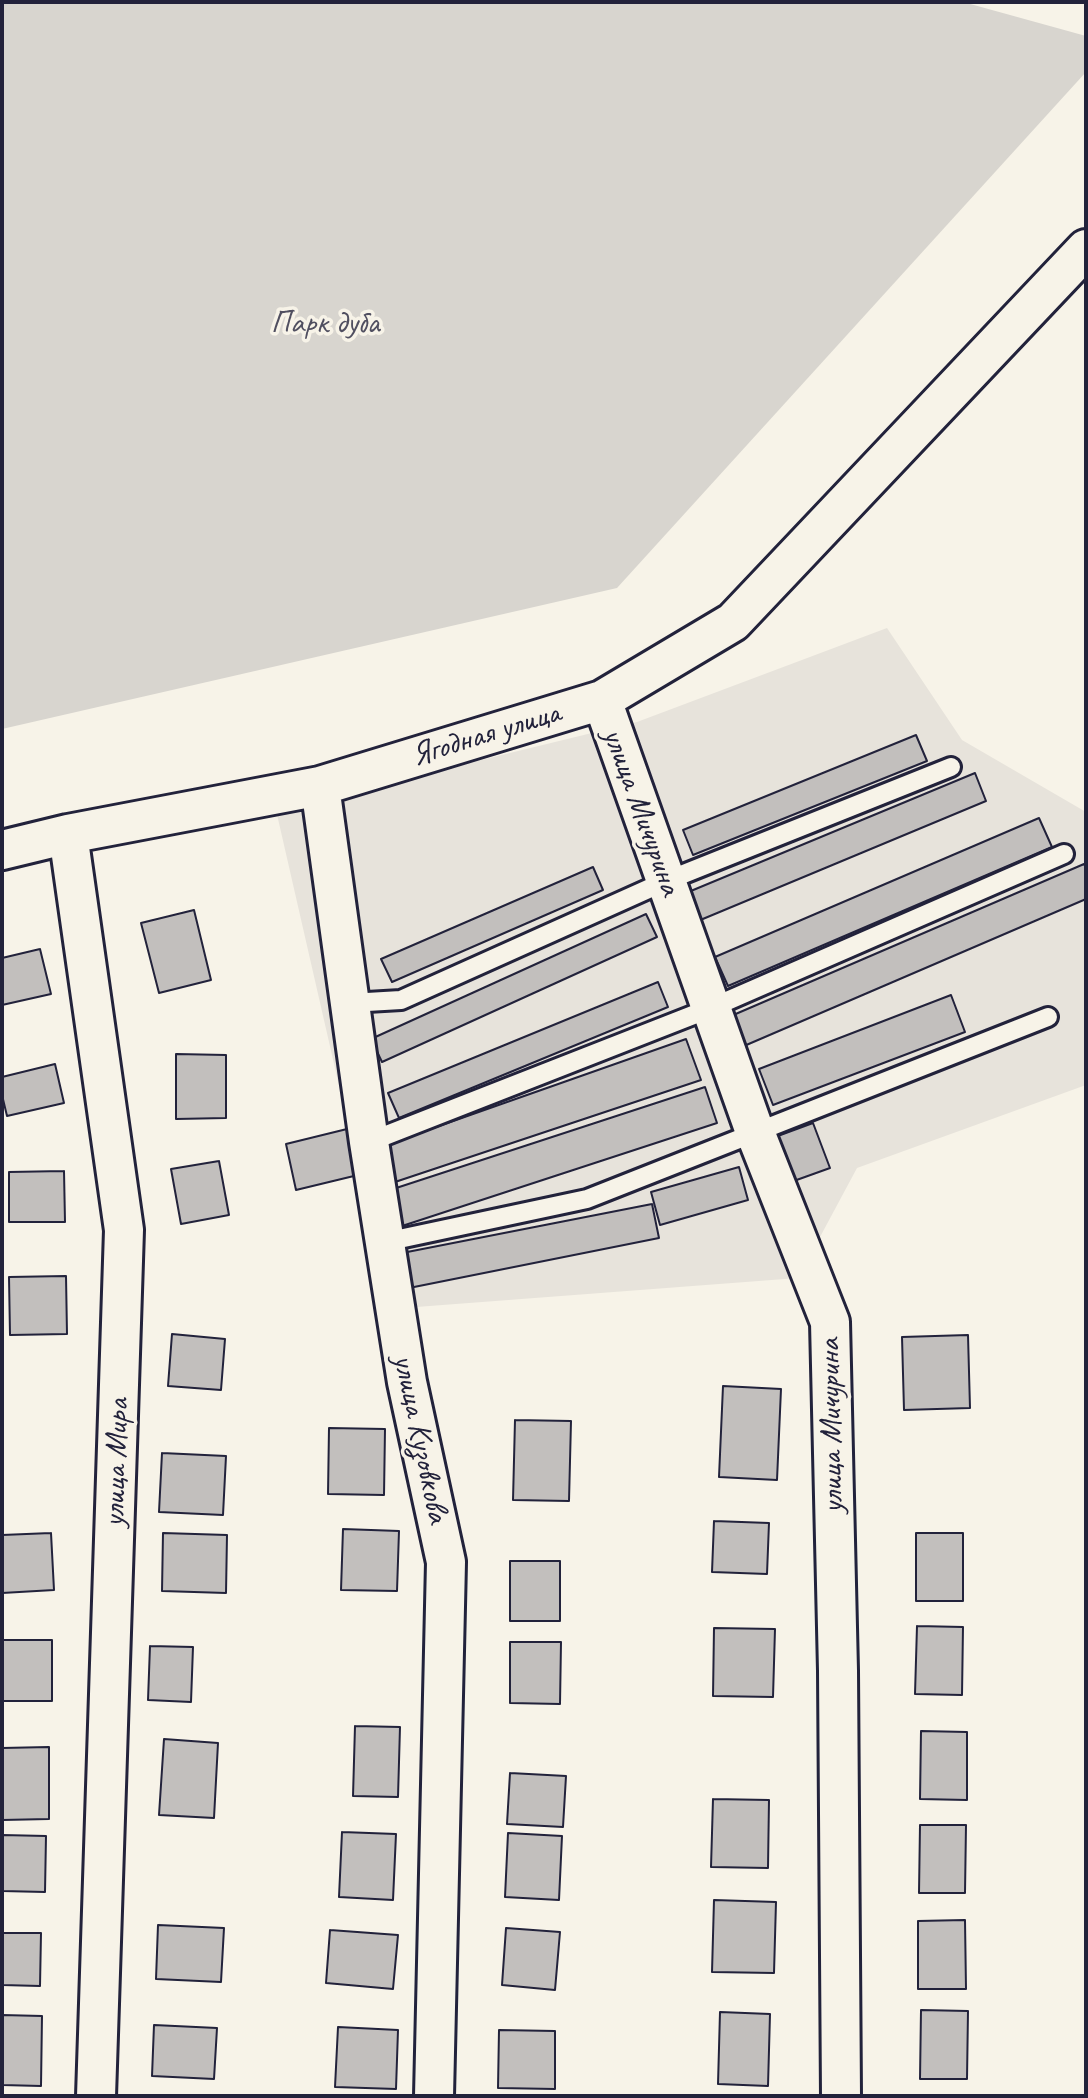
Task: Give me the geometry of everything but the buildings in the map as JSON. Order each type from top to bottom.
[{"type":"street","name":"Ягодная улица","points":[[2,850],[68,834],[320,786],[602,700],[733,622],[1086,249]]},
{"type":"street","name":"улица Мичурина","points":[[602,700],[755,1132],[830,1322],[838,1671],[841,2096]]},
{"type":"street","name":"улица Кузовкова","points":[[320,786],[369,1142],[407,1382],[446,1562],[434,2096]]},
{"type":"street","name":"улица Мира","points":[[68,834],[124,1230],[96,2096]]},
{"type":"lane","points":[[350,1003],[401,1000],[666,881],[951,767]]},
{"type":"lane","points":[[369,1142],[711,1008],[1064,854]]},
{"type":"lane","points":[[385,1242],[587,1199],[1048,1017]]},
{"type":"shaded area","points":[[887,628],[962,740],[1086,812],[1086,1085],[857,1168],[798,1278],[390,1309],[276,810],[637,722]]},
{"type":"green space","name":"Парк дуба","points":[[2,2],[963,2],[1086,36],[1086,72],[617,588],[2,729]]}]
